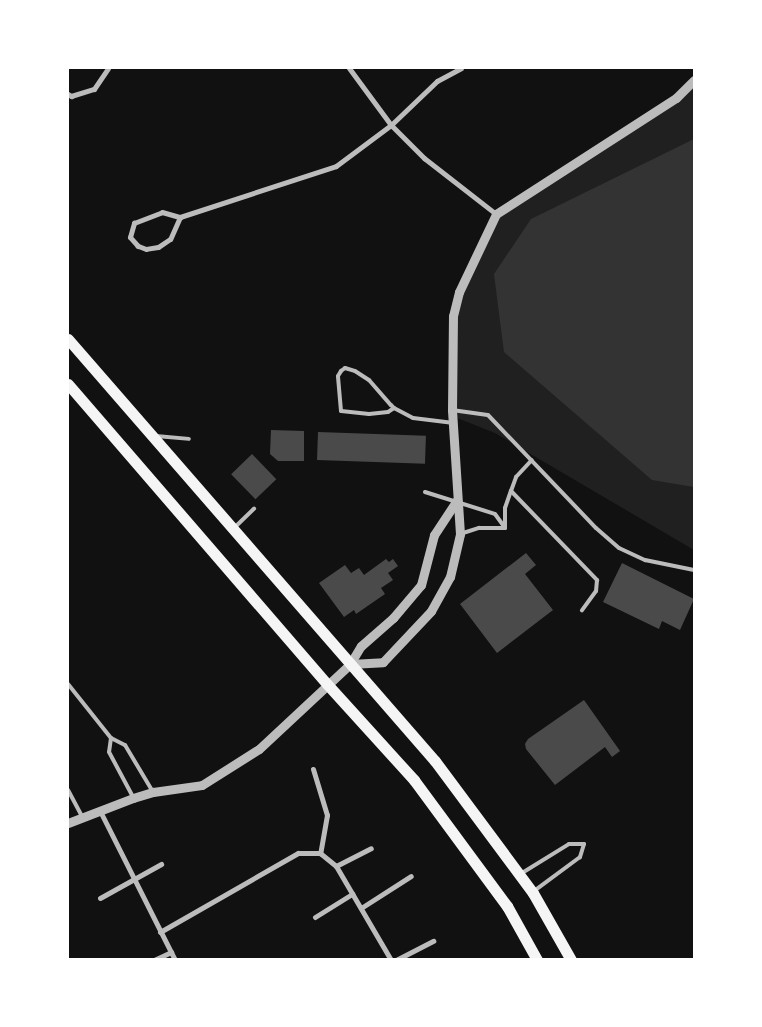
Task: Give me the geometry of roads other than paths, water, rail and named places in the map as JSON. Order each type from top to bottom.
[{"type":"main road","points":[[68,339],[435,761],[518,875],[533,892],[570,960]]},
{"type":"main road","points":[[68,384],[327,684],[414,780],[507,906],[537,960]]},
{"type":"street","points":[[68,94],[71,96],[94,89],[108,68]]},
{"type":"street","points":[[349,68],[391,125],[424,158],[496,214]]},
{"type":"street","points":[[180,217],[170,239],[158,246],[146,250],[138,246],[130,237],[134,223],[162,212],[180,217],[336,166],[391,125],[437,81],[461,68]]},
{"type":"street","points":[[350,664],[382,662],[431,611],[450,577],[460,534],[452,423],[453,316],[459,292],[496,214],[676,98],[694,80]]},
{"type":"street","points":[[68,824],[82,816],[153,792],[202,785],[259,749],[350,664],[360,646],[392,618],[421,585],[434,534],[457,500]]},
{"type":"street","points":[[313,769],[327,815],[320,853]]},
{"type":"street","points":[[99,810],[175,960]]},
{"type":"street","points":[[336,866],[371,848]]},
{"type":"street","points":[[160,932],[298,853],[320,853],[336,866],[391,960]]},
{"type":"street","points":[[100,898],[134,881],[161,864]]},
{"type":"street","points":[[361,908],[411,876]]},
{"type":"street","points":[[315,917],[352,894]]},
{"type":"street","points":[[396,960],[433,942]]},
{"type":"street","points":[[154,960],[171,952]]},
{"type":"lane","points":[[394,408],[388,412],[369,414],[341,411],[338,376],[341,371],[345,368],[355,370],[369,380],[394,408],[414,418],[452,423]]},
{"type":"lane","points":[[452,410],[488,415],[596,528],[619,548],[644,560],[694,570]]},
{"type":"lane","points":[[152,436],[189,439]]},
{"type":"lane","points":[[506,528],[505,508],[516,477],[532,460]]},
{"type":"lane","points":[[511,491],[597,580],[596,591],[582,610]]},
{"type":"lane","points":[[425,492],[457,500],[496,514],[506,528]]},
{"type":"lane","points":[[233,530],[254,509]]},
{"type":"lane","points":[[460,534],[479,528],[506,528]]},
{"type":"lane","points":[[68,684],[111,738],[125,744],[153,792]]},
{"type":"lane","points":[[111,738],[109,752],[133,798]]},
{"type":"lane","points":[[68,790],[82,816]]},
{"type":"lane","points":[[518,875],[569,844],[584,844],[580,857],[533,892]]}]
